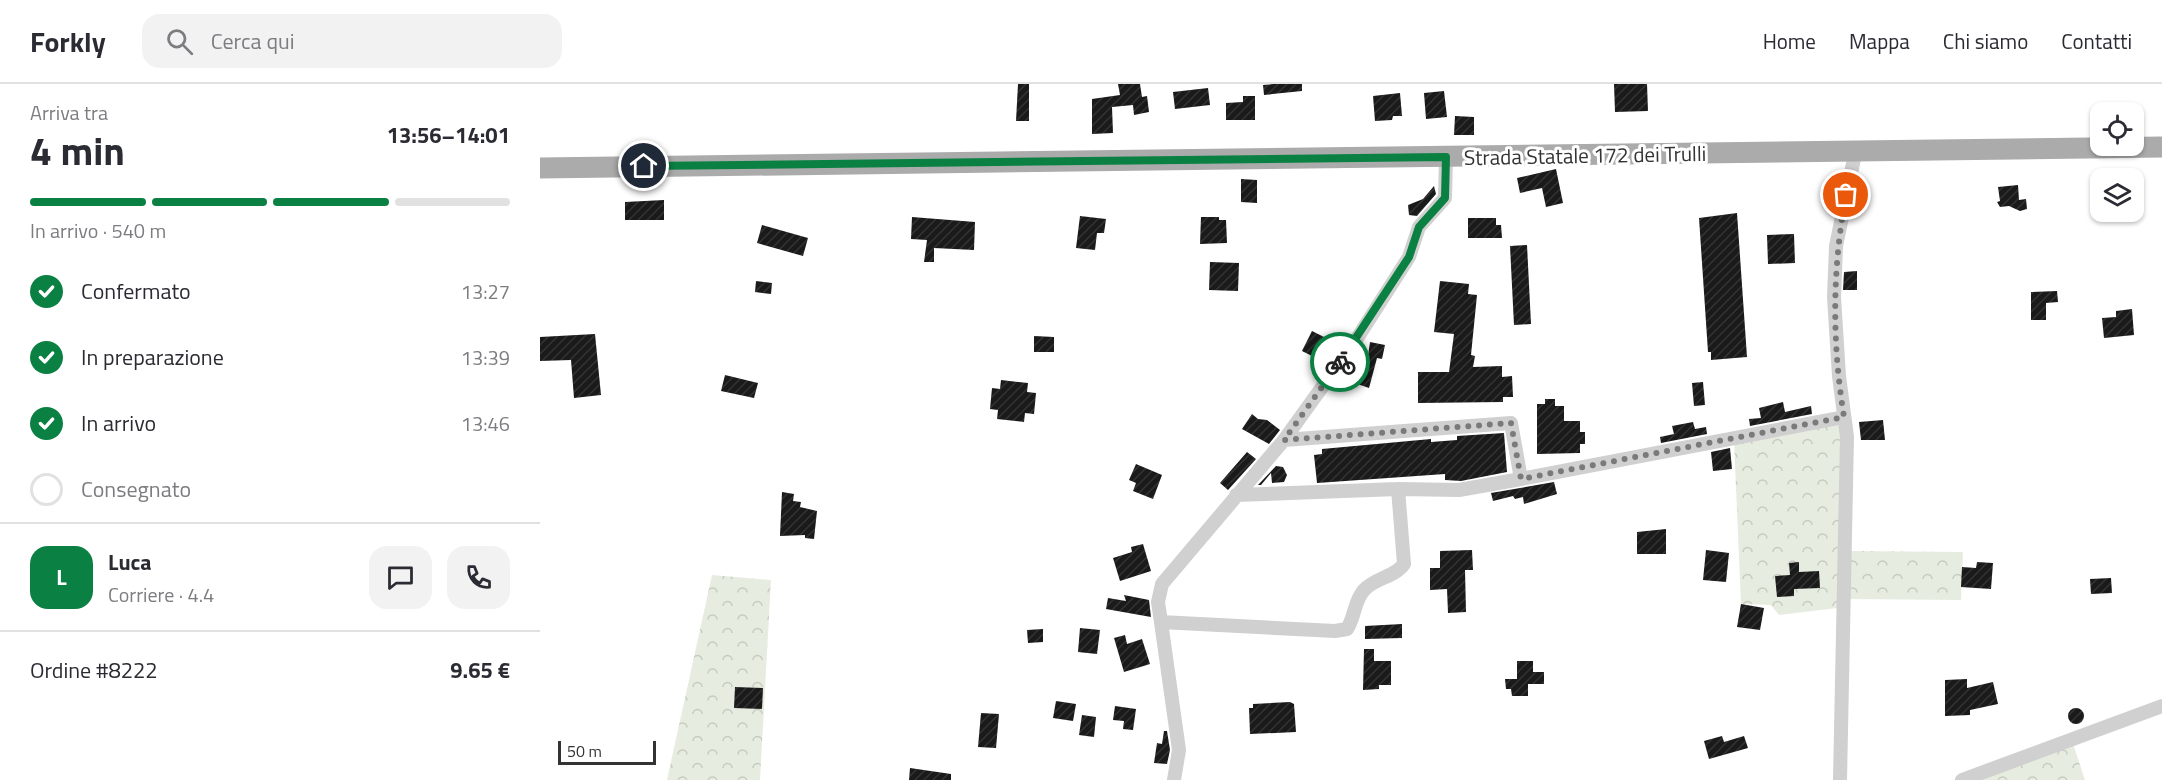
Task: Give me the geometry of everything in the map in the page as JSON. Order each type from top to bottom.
[{"type":"main road","name":"Strada Statale 172 dei Trulli","points":[[540,168],[1446,157],[1856,149],[2162,147]]},
{"type":"street","points":[[1840,780],[1847,437],[1834,297],[1836,246],[1856,149]]},
{"type":"street","points":[[1174,780],[1179,750],[1158,602],[1162,584],[1284,440],[1356,339],[1409,257],[1419,227],[1445,198],[1446,157]]},
{"type":"street","points":[[1236,495],[1398,489],[1459,490],[1844,417]]},
{"type":"street","points":[[1284,440],[1511,423],[1521,479]]},
{"type":"street","points":[[1161,622],[1335,631],[1347,629],[1357,600],[1365,588],[1400,570],[1404,564],[1398,489]]},
{"type":"street","points":[[1962,780],[2162,706]]},
{"type":"green space","points":[[1841,424],[1850,551],[1963,552],[1961,600],[1850,599],[1837,608],[1779,615],[1771,605],[1741,604],[1734,441]]},
{"type":"green space","points":[[712,575],[771,580],[760,780],[667,780]]},
{"type":"green space","points":[[2073,744],[2085,780],[1955,780]]},
{"type":"building","points":[[1018,84],[1029,84],[1029,121],[1016,121]]},
{"type":"building","points":[[1118,84],[1140,84],[1142,97],[1147,96],[1149,112],[1134,115],[1133,105],[1112,107],[1113,133],[1092,134],[1092,99],[1120,95]]},
{"type":"building","points":[[1302,84],[1302,91],[1264,95],[1263,85]]},
{"type":"building","points":[[1614,84],[1647,84],[1648,111],[1615,112]]},
{"type":"building","points":[[1208,88],[1210,105],[1175,109],[1173,92]]},
{"type":"building","points":[[1444,91],[1447,117],[1426,119],[1424,93]]},
{"type":"building","points":[[1400,93],[1402,116],[1393,116],[1392,120],[1375,121],[1373,96]]},
{"type":"building","points":[[1243,96],[1255,96],[1255,120],[1226,120],[1226,103],[1243,102]]},
{"type":"building","points":[[1455,116],[1474,117],[1474,135],[1454,135]]},
{"type":"building","points":[[1556,169],[1563,203],[1546,207],[1542,188],[1520,193],[1517,178]]},
{"type":"building","points":[[1241,179],[1257,180],[1257,203],[1241,202]]},
{"type":"building","points":[[2018,185],[2019,200],[2026,199],[2027,209],[2020,211],[2009,206],[2000,207],[1997,202],[2000,201],[1998,187]]},
{"type":"building","points":[[1434,186],[1436,194],[1417,216],[1409,215],[1408,205],[1423,199]]},
{"type":"building","points":[[664,200],[664,220],[625,220],[625,202]]},
{"type":"building","points":[[1737,213],[1747,357],[1711,360],[1711,352],[1708,352],[1699,218]]},
{"type":"building","points":[[1080,216],[1106,219],[1104,233],[1097,233],[1095,250],[1076,248]]},
{"type":"building","points":[[912,217],[975,222],[974,250],[934,248],[934,262],[924,262],[927,240],[911,239]]},
{"type":"building","points":[[1201,217],[1219,217],[1219,220],[1226,220],[1227,243],[1200,244]]},
{"type":"building","points":[[1468,218],[1496,218],[1496,225],[1501,225],[1502,238],[1468,238]]},
{"type":"building","points":[[762,225],[808,238],[803,256],[757,243]]},
{"type":"building","points":[[1794,234],[1795,263],[1768,264],[1767,235]]},
{"type":"building","points":[[1527,245],[1531,324],[1514,325],[1510,246]]},
{"type":"building","points":[[1210,262],[1239,263],[1238,291],[1209,290]]},
{"type":"building","points":[[1857,271],[1857,290],[1843,290],[1844,272]]},
{"type":"building","points":[[756,281],[772,283],[771,294],[755,292]]},
{"type":"building","points":[[1440,281],[1469,284],[1468,294],[1477,295],[1471,355],[1475,356],[1473,367],[1502,366],[1502,377],[1512,376],[1513,397],[1503,397],[1503,402],[1418,403],[1418,372],[1449,372],[1454,334],[1434,332]]},
{"type":"building","points":[[2057,291],[2058,302],[2046,303],[2046,320],[2031,320],[2031,292]]},
{"type":"building","points":[[2132,309],[2134,335],[2104,338],[2102,318],[2116,317],[2116,311]]},
{"type":"building","points":[[1312,331],[1336,343],[1326,363],[1302,351]]},
{"type":"building","points":[[595,334],[601,395],[574,398],[571,360],[540,361],[540,337]]},
{"type":"building","points":[[1034,336],[1054,337],[1054,352],[1034,352]]},
{"type":"building","points":[[1370,342],[1385,345],[1382,359],[1377,358],[1369,388],[1340,378],[1346,370],[1353,372],[1354,367],[1366,369]]},
{"type":"building","points":[[725,375],[758,383],[754,398],[721,391]]},
{"type":"building","points":[[1001,380],[1028,383],[1027,392],[1036,393],[1034,414],[1025,413],[1024,422],[997,419],[998,410],[990,409],[992,388],[1000,389]]},
{"type":"building","points":[[1703,382],[1705,405],[1694,406],[1692,383]]},
{"type":"building","points":[[1545,399],[1555,399],[1555,406],[1564,406],[1564,421],[1580,421],[1580,432],[1585,432],[1585,444],[1580,444],[1580,453],[1537,454],[1537,404],[1545,404]]},
{"type":"building","points":[[1783,402],[1785,412],[1811,406],[1812,414],[1750,426],[1749,419],[1761,418],[1759,408]]},
{"type":"building","points":[[1252,414],[1258,419],[1267,420],[1280,430],[1269,444],[1242,429]]},
{"type":"building","points":[[1883,420],[1885,440],[1861,440],[1859,422]]},
{"type":"building","points":[[1693,422],[1695,429],[1706,427],[1707,434],[1661,443],[1660,437],[1674,434],[1672,426]]},
{"type":"building","points":[[1504,433],[1507,472],[1461,481],[1445,480],[1445,474],[1317,483],[1314,455],[1322,454],[1322,449],[1431,439],[1431,442],[1457,440],[1457,436]]},
{"type":"building","points":[[1730,448],[1732,469],[1713,471],[1711,452]]},
{"type":"building","points":[[1247,452],[1256,459],[1228,490],[1220,483]]},
{"type":"building","points":[[1136,464],[1162,475],[1153,499],[1133,491],[1136,483],[1129,480]]},
{"type":"building","points":[[1276,466],[1283,467],[1287,475],[1284,482],[1272,483],[1271,473],[1261,485],[1258,485]]},
{"type":"building","points":[[1554,482],[1557,494],[1524,504],[1523,497],[1515,499],[1513,496],[1493,501],[1491,493]]},
{"type":"building","points":[[782,492],[794,494],[793,501],[801,502],[800,507],[817,511],[814,539],[805,538],[805,535],[780,536]]},
{"type":"building","points":[[1666,529],[1666,554],[1637,554],[1637,532]]},
{"type":"building","points":[[1143,544],[1151,571],[1120,581],[1113,558],[1132,552],[1131,547]]},
{"type":"building","points":[[1472,550],[1473,570],[1465,570],[1466,612],[1448,613],[1447,589],[1430,590],[1430,568],[1440,568],[1440,551]]},
{"type":"building","points":[[1706,550],[1729,553],[1726,582],[1703,580]]},
{"type":"building","points":[[1799,562],[1799,572],[1819,571],[1820,588],[1794,589],[1794,596],[1777,597],[1775,576],[1790,575],[1789,563]]},
{"type":"building","points":[[1977,562],[1993,563],[1991,589],[1961,587],[1962,567],[1976,568]]},
{"type":"building","points":[[2111,578],[2112,593],[2091,594],[2090,579]]},
{"type":"building","points":[[1124,595],[1149,600],[1151,617],[1106,609],[1108,598],[1126,601]]},
{"type":"building","points":[[1741,604],[1764,608],[1760,630],[1737,627]]},
{"type":"building","points":[[1402,624],[1402,638],[1365,639],[1365,626]]},
{"type":"building","points":[[1080,628],[1100,630],[1097,654],[1078,652]]},
{"type":"building","points":[[1043,629],[1043,642],[1028,643],[1027,630]]},
{"type":"building","points":[[1125,635],[1127,644],[1142,639],[1150,664],[1124,672],[1114,638]]},
{"type":"building","points":[[1364,649],[1374,649],[1374,661],[1391,661],[1391,685],[1379,685],[1379,689],[1363,690]]},
{"type":"building","points":[[1517,661],[1533,661],[1533,672],[1544,672],[1544,684],[1528,684],[1528,696],[1512,696],[1511,689],[1506,689],[1505,679],[1517,679]]},
{"type":"building","points":[[1967,679],[1967,688],[1993,682],[1998,704],[1970,710],[1970,715],[1945,716],[1945,680]]},
{"type":"building","points":[[735,687],[763,688],[762,709],[734,708]]},
{"type":"building","points":[[1056,701],[1076,704],[1073,721],[1053,718]]},
{"type":"building","points":[[1290,702],[1294,704],[1296,732],[1250,734],[1249,708],[1253,708],[1253,704]]},
{"type":"building","points":[[1115,706],[1136,709],[1133,730],[1123,729],[1124,721],[1113,720]]},
{"type":"building","points":[[2073,708],[2079,708],[2084,716],[2082,722],[2073,724],[2068,719],[2068,713]]},
{"type":"building","points":[[981,713],[999,714],[996,748],[978,747]]},
{"type":"building","points":[[1082,715],[1096,717],[1094,737],[1079,735]]},
{"type":"building","points":[[1164,731],[1167,731],[1170,750],[1167,764],[1154,763],[1157,743],[1162,744]]},
{"type":"building","points":[[1722,736],[1724,742],[1744,736],[1748,748],[1709,759],[1704,741]]},
{"type":"building","points":[[910,768],[951,774],[951,780],[909,780]]},
{"type":"way so far","points":[[1340,362],[1284,440],[1511,423],[1514,427],[1521,479],[1844,417],[1834,297],[1836,246],[1846,195]]},
{"type":"route","points":[[644,166],[1446,157],[1445,198],[1419,227],[1409,257],[1340,362]]}]
